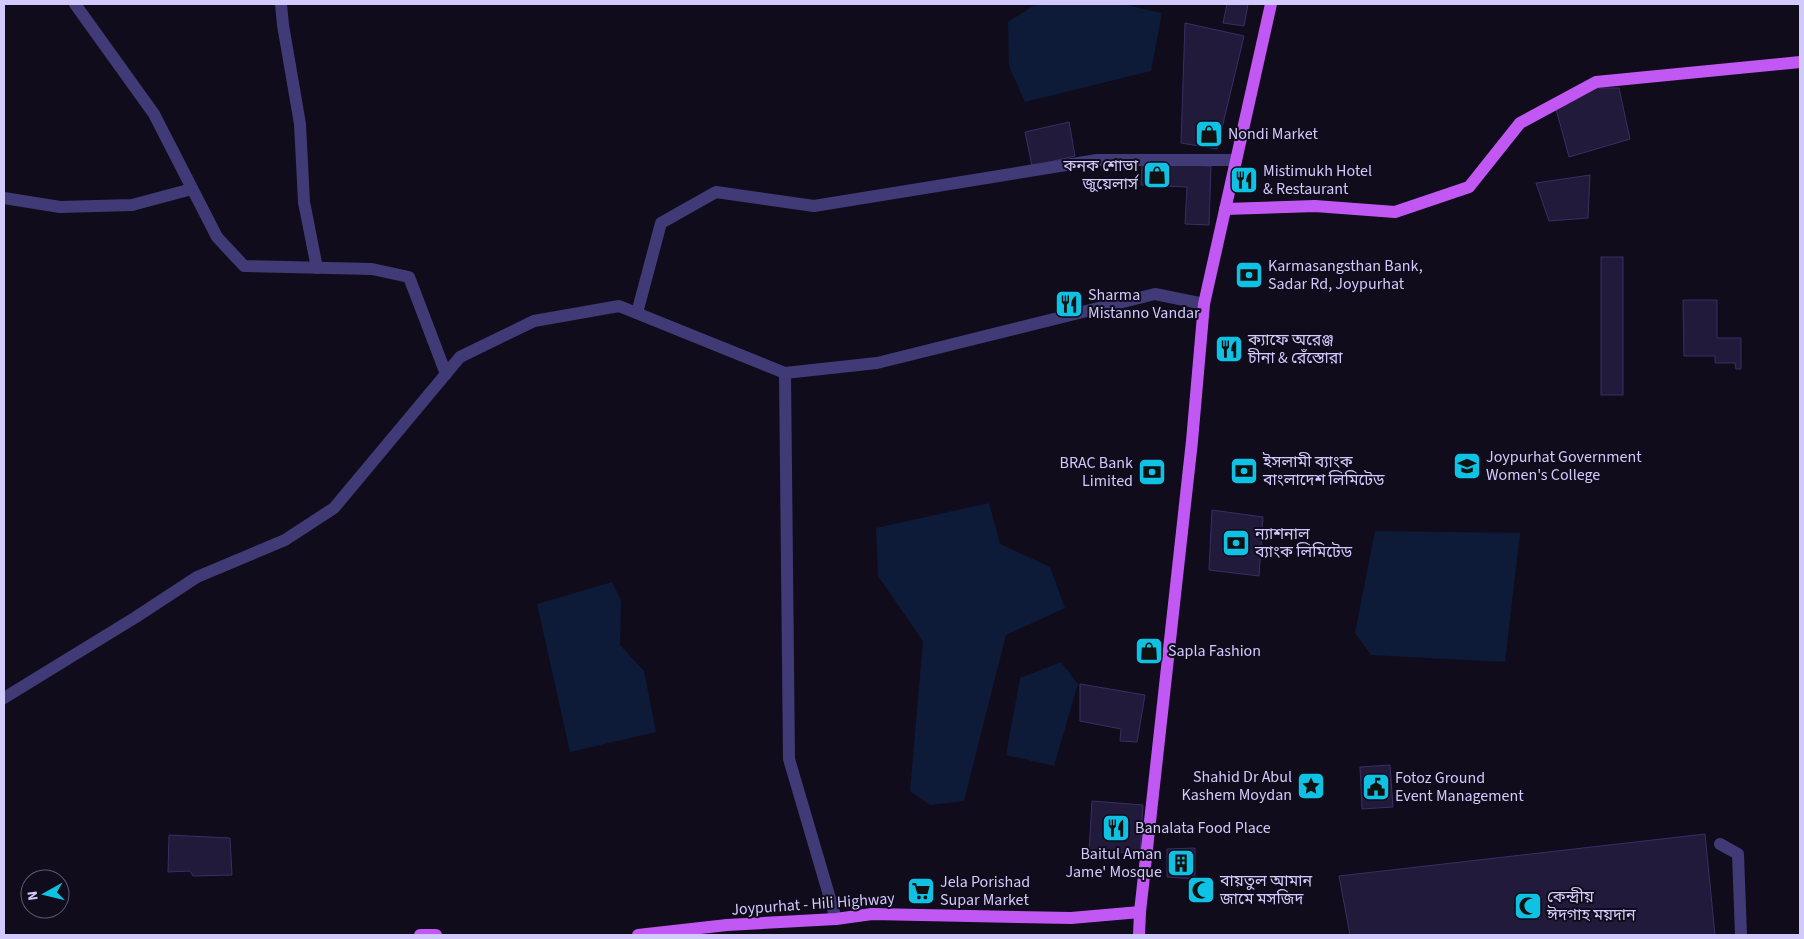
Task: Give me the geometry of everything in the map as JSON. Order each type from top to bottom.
[{"type":"main road","points":[[1139,935],[1192,441],[1204,304],[1272,4]]},
{"type":"main road","points":[[1225,209],[1315,206],[1396,212],[1469,187],[1520,123],[1596,82],[1800,62]]},
{"type":"main road","name":"Joypurhat - Hili Highway","points":[[638,935],[727,925],[836,919],[872,914],[1071,918],[1140,912]]},
{"type":"main road","points":[[420,935],[436,935]]},
{"type":"street","points":[[75,4],[154,114],[217,237],[244,266],[372,269],[409,277],[446,374]]},
{"type":"street","points":[[281,4],[300,124],[304,202],[316,268]]},
{"type":"street","points":[[637,313],[661,223],[716,192],[814,206],[1097,160],[1236,160]]},
{"type":"street","points":[[4,198],[60,207],[132,205],[192,189]]},
{"type":"street","points":[[4,698],[197,577],[285,540],[334,508],[460,358],[534,321],[619,306],[785,373],[877,363],[1155,294],[1204,304]]},
{"type":"street","points":[[785,373],[789,759],[836,919]]},
{"type":"street","points":[[1720,844],[1738,854],[1741,935]]},
{"type":"water","points":[[1050,4],[1122,4],[1162,13],[1151,71],[1025,102],[1009,66],[1008,22],[1033,6]]},
{"type":"water","points":[[989,503],[1000,544],[1050,567],[1065,608],[1006,635],[964,801],[930,805],[910,791],[923,641],[878,576],[876,528]]},
{"type":"water","points":[[1375,531],[1520,533],[1505,662],[1371,655],[1355,633]]},
{"type":"water","points":[[612,582],[621,600],[620,645],[644,671],[656,732],[570,752],[537,604]]},
{"type":"water","points":[[1061,662],[1078,684],[1054,766],[1006,755],[1020,678]]},
{"type":"building","points":[[1227,4],[1248,4],[1244,26],[1223,23]]},
{"type":"building","points":[[1185,23],[1244,36],[1217,149],[1181,143]]},
{"type":"building","points":[[1595,88],[1619,88],[1630,139],[1569,157],[1556,109]]},
{"type":"building","points":[[1069,122],[1075,156],[1032,166],[1025,132]]},
{"type":"building","points":[[1142,163],[1211,166],[1209,225],[1185,224],[1187,187],[1141,185]]},
{"type":"building","points":[[1590,175],[1588,218],[1549,221],[1536,183]]},
{"type":"building","points":[[1601,257],[1623,257],[1623,395],[1601,395]]},
{"type":"building","points":[[1683,300],[1717,300],[1717,338],[1741,338],[1741,369],[1736,369],[1735,363],[1715,363],[1715,356],[1684,356]]},
{"type":"building","name":"ন্যাশনাল ব্যাংক লিমিটেড","points":[[1212,510],[1263,517],[1259,576],[1209,570]]},
{"type":"building","points":[[1080,684],[1145,695],[1137,742],[1120,741],[1121,729],[1080,721]]},
{"type":"building","name":"Fotoz Ground Event Management","points":[[1390,765],[1393,807],[1362,809],[1360,767]]},
{"type":"building","name":"Banalata Food Place","points":[[1092,801],[1143,805],[1140,853],[1089,851]]},
{"type":"building","name":"কেন্দ্রীয় ঈদগাহ ময়দান","points":[[1705,834],[1715,935],[1350,935],[1339,876]]},
{"type":"building","points":[[169,835],[230,838],[232,875],[193,876],[190,871],[168,872]]},
{"type":"building","name":"Baitul Aman Jame' Mosque","points":[[1195,848],[1195,879],[1167,877],[1167,849]]},
{"type":"place","name":"Nondi Market","points":[[1209,134]]},
{"type":"place","name":"কনক শোভা জুয়েলার্স","points":[[1157,175]]},
{"type":"place","name":"Mistimukh Hotel & Restaurant","points":[[1244,180]]},
{"type":"place","name":"Karmasangsthan Bank, Sadar Rd, Joypurhat","points":[[1249,275]]},
{"type":"place","name":"Sharma Mistanno Vandar","points":[[1069,304]]},
{"type":"place","name":"ক্যাফে অরেঞ্জ চীনা & রেঁস্তোরা","points":[[1229,349]]},
{"type":"place","name":"Joypurhat Government Women's College","points":[[1467,466]]},
{"type":"place","name":"ইসলামী ব্যাংক বাংলাদেশ লিমিটেড","points":[[1244,471]]},
{"type":"place","name":"BRAC Bank Limited","points":[[1152,472]]},
{"type":"place","name":"ন্যাশনাল ব্যাংক লিমিটেড","points":[[1236,543]]},
{"type":"place","name":"Sapla Fashion","points":[[1149,651]]},
{"type":"place","name":"Shahid Dr Abul Kashem Moydan","points":[[1311,786]]},
{"type":"place","name":"Fotoz Ground Event Management","points":[[1376,787]]},
{"type":"place","name":"Banalata Food Place","points":[[1116,828]]},
{"type":"place","name":"Baitul Aman Jame' Mosque","points":[[1181,863]]},
{"type":"place","name":"বায়তুল আমান জামে মসজিদ","points":[[1201,890]]},
{"type":"place","name":"Jela Porishad Supar Market","points":[[921,891]]},
{"type":"place","name":"কেন্দ্রীয় ঈদগাহ ময়দান","points":[[1528,906]]}]
